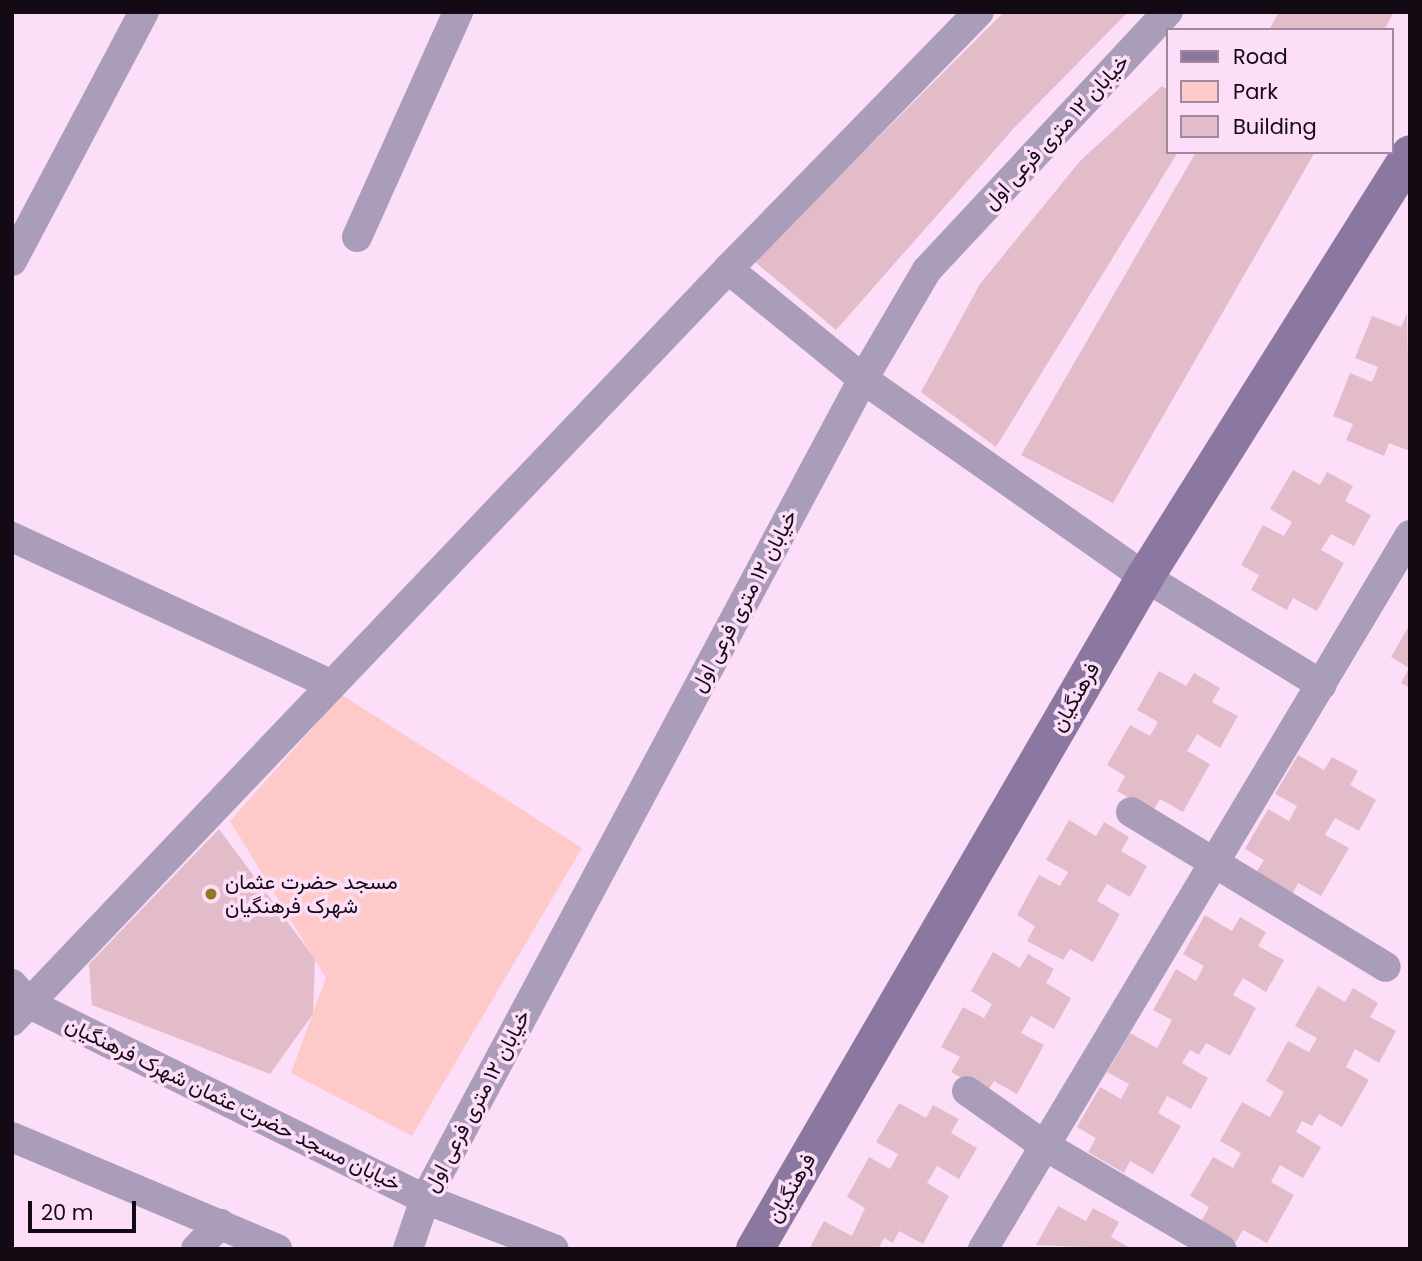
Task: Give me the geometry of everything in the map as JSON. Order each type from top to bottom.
[{"type":"street","points":[[12,261],[144,12]]},
{"type":"street","points":[[358,237],[458,12]]},
{"type":"street","points":[[18,1003],[979,12]]},
{"type":"street","name":"خیابان ۱۲ متری فرعی اول","points":[[408,1249],[425,1199],[863,379],[927,271],[1168,12]]},
{"type":"street","name":"فرهنگیان","points":[[755,1249],[1145,578],[1410,154]]},
{"type":"street","points":[[727,269],[863,379],[1145,578],[1322,685]]},
{"type":"street","points":[[983,1249],[1042,1144],[1216,865],[1410,535]]},
{"type":"street","points":[[12,537],[330,684]]},
{"type":"street","points":[[1131,812],[1386,967]]},
{"type":"street","name":"خیابان مسجد حضرت عثمان شهرک فرهنگیان","points":[[18,1003],[425,1199],[554,1249]]},
{"type":"street","points":[[967,1091],[1042,1144],[1221,1249]]},
{"type":"street","points":[[12,1137],[277,1249]]},
{"type":"street","points":[[196,1249],[220,1224]]},
{"type":"green space","points":[[342,695],[582,848],[412,1136],[291,1073],[326,978],[230,821]]},
{"type":"building","points":[[1004,12],[1128,12],[1014,128],[836,330],[754,261]]},
{"type":"building","points":[[1279,12],[1394,12],[1385,28],[1270,28]]},
{"type":"building","points":[[1162,86],[1166,89],[1166,154],[1177,154],[996,447],[921,392],[980,284],[1080,161]]},
{"type":"building","points":[[1195,154],[1314,154],[1113,503],[1021,455]]},
{"type":"building","points":[[1407,313],[1410,451],[1389,443],[1384,456],[1346,440],[1353,424],[1333,416],[1350,373],[1372,382],[1378,367],[1355,358],[1372,316],[1401,327]]},
{"type":"building","points":[[1293,470],[1320,485],[1327,472],[1353,486],[1345,501],[1371,515],[1354,546],[1331,534],[1321,550],[1344,563],[1317,611],[1293,598],[1287,610],[1251,590],[1259,575],[1241,565],[1263,525],[1284,536],[1292,522],[1270,509]]},
{"type":"building","points":[[1410,624],[1410,688],[1401,683],[1409,668],[1391,657]]},
{"type":"building","points":[[1159,671],[1186,686],[1194,673],[1220,688],[1212,702],[1238,716],[1220,748],[1197,734],[1187,751],[1210,764],[1183,812],[1160,799],[1153,811],[1117,791],[1125,776],[1107,765],[1130,725],[1150,736],[1158,722],[1137,710]]},
{"type":"building","points":[[1298,755],[1324,770],[1332,757],[1358,771],[1350,785],[1376,800],[1359,831],[1335,818],[1325,835],[1349,848],[1321,896],[1298,883],[1292,895],[1255,874],[1264,860],[1245,849],[1268,809],[1289,821],[1297,806],[1275,794]]},
{"type":"building","points":[[1069,820],[1096,836],[1104,822],[1129,837],[1121,851],[1147,866],[1130,897],[1107,884],[1097,901],[1120,914],[1093,962],[1070,949],[1063,960],[1027,941],[1035,926],[1017,915],[1039,875],[1060,886],[1068,872],[1046,860]]},
{"type":"building","name":"مسجد حضرت عثمان شهرک فرهنگیان","points":[[219,829],[315,959],[313,1014],[270,1074],[92,1005],[89,964]]},
{"type":"building","points":[[1205,915],[1232,931],[1240,917],[1266,932],[1258,946],[1284,960],[1266,992],[1243,978],[1233,995],[1256,1008],[1230,1056],[1206,1043],[1199,1055],[1190,1050],[1182,1063],[1208,1078],[1191,1109],[1167,1096],[1158,1113],[1181,1126],[1153,1174],[1130,1161],[1124,1173],[1088,1152],[1096,1138],[1077,1127],[1100,1087],[1121,1099],[1129,1084],[1107,1072],[1130,1033],[1157,1048],[1172,1020],[1153,1010],[1176,969],[1196,981],[1204,966],[1183,954]]},
{"type":"building","points":[[993,952],[1020,968],[1028,954],[1054,969],[1046,983],[1071,998],[1054,1029],[1031,1016],[1021,1033],[1044,1045],[1017,1094],[994,1081],[987,1092],[951,1072],[960,1057],[941,1047],[963,1007],[984,1018],[992,1004],[971,991]]},
{"type":"building","points":[[1318,986],[1345,1002],[1353,988],[1378,1003],[1370,1017],[1396,1031],[1379,1063],[1355,1049],[1346,1067],[1369,1080],[1342,1127],[1319,1114],[1312,1126],[1302,1121],[1296,1132],[1321,1147],[1303,1178],[1280,1165],[1271,1182],[1294,1195],[1267,1243],[1243,1230],[1236,1242],[1201,1222],[1209,1207],[1190,1196],[1213,1157],[1233,1168],[1241,1153],[1220,1141],[1242,1102],[1270,1117],[1284,1092],[1266,1081],[1288,1041],[1309,1052],[1317,1038],[1295,1026]]},
{"type":"building","points":[[899,1103],[926,1118],[933,1105],[959,1119],[951,1133],[977,1148],[959,1179],[937,1166],[927,1183],[949,1196],[923,1244],[899,1231],[893,1243],[884,1238],[878,1249],[809,1249],[824,1221],[852,1236],[865,1208],[847,1197],[869,1157],[890,1169],[898,1154],[876,1142]]},
{"type":"building","points":[[1058,1206],[1086,1221],[1093,1208],[1119,1222],[1111,1237],[1132,1249],[1036,1245]]},
{"type":"place","name":"مسجد حضرت عثمان شهرک فرهنگیان","points":[[211,894]]}]
